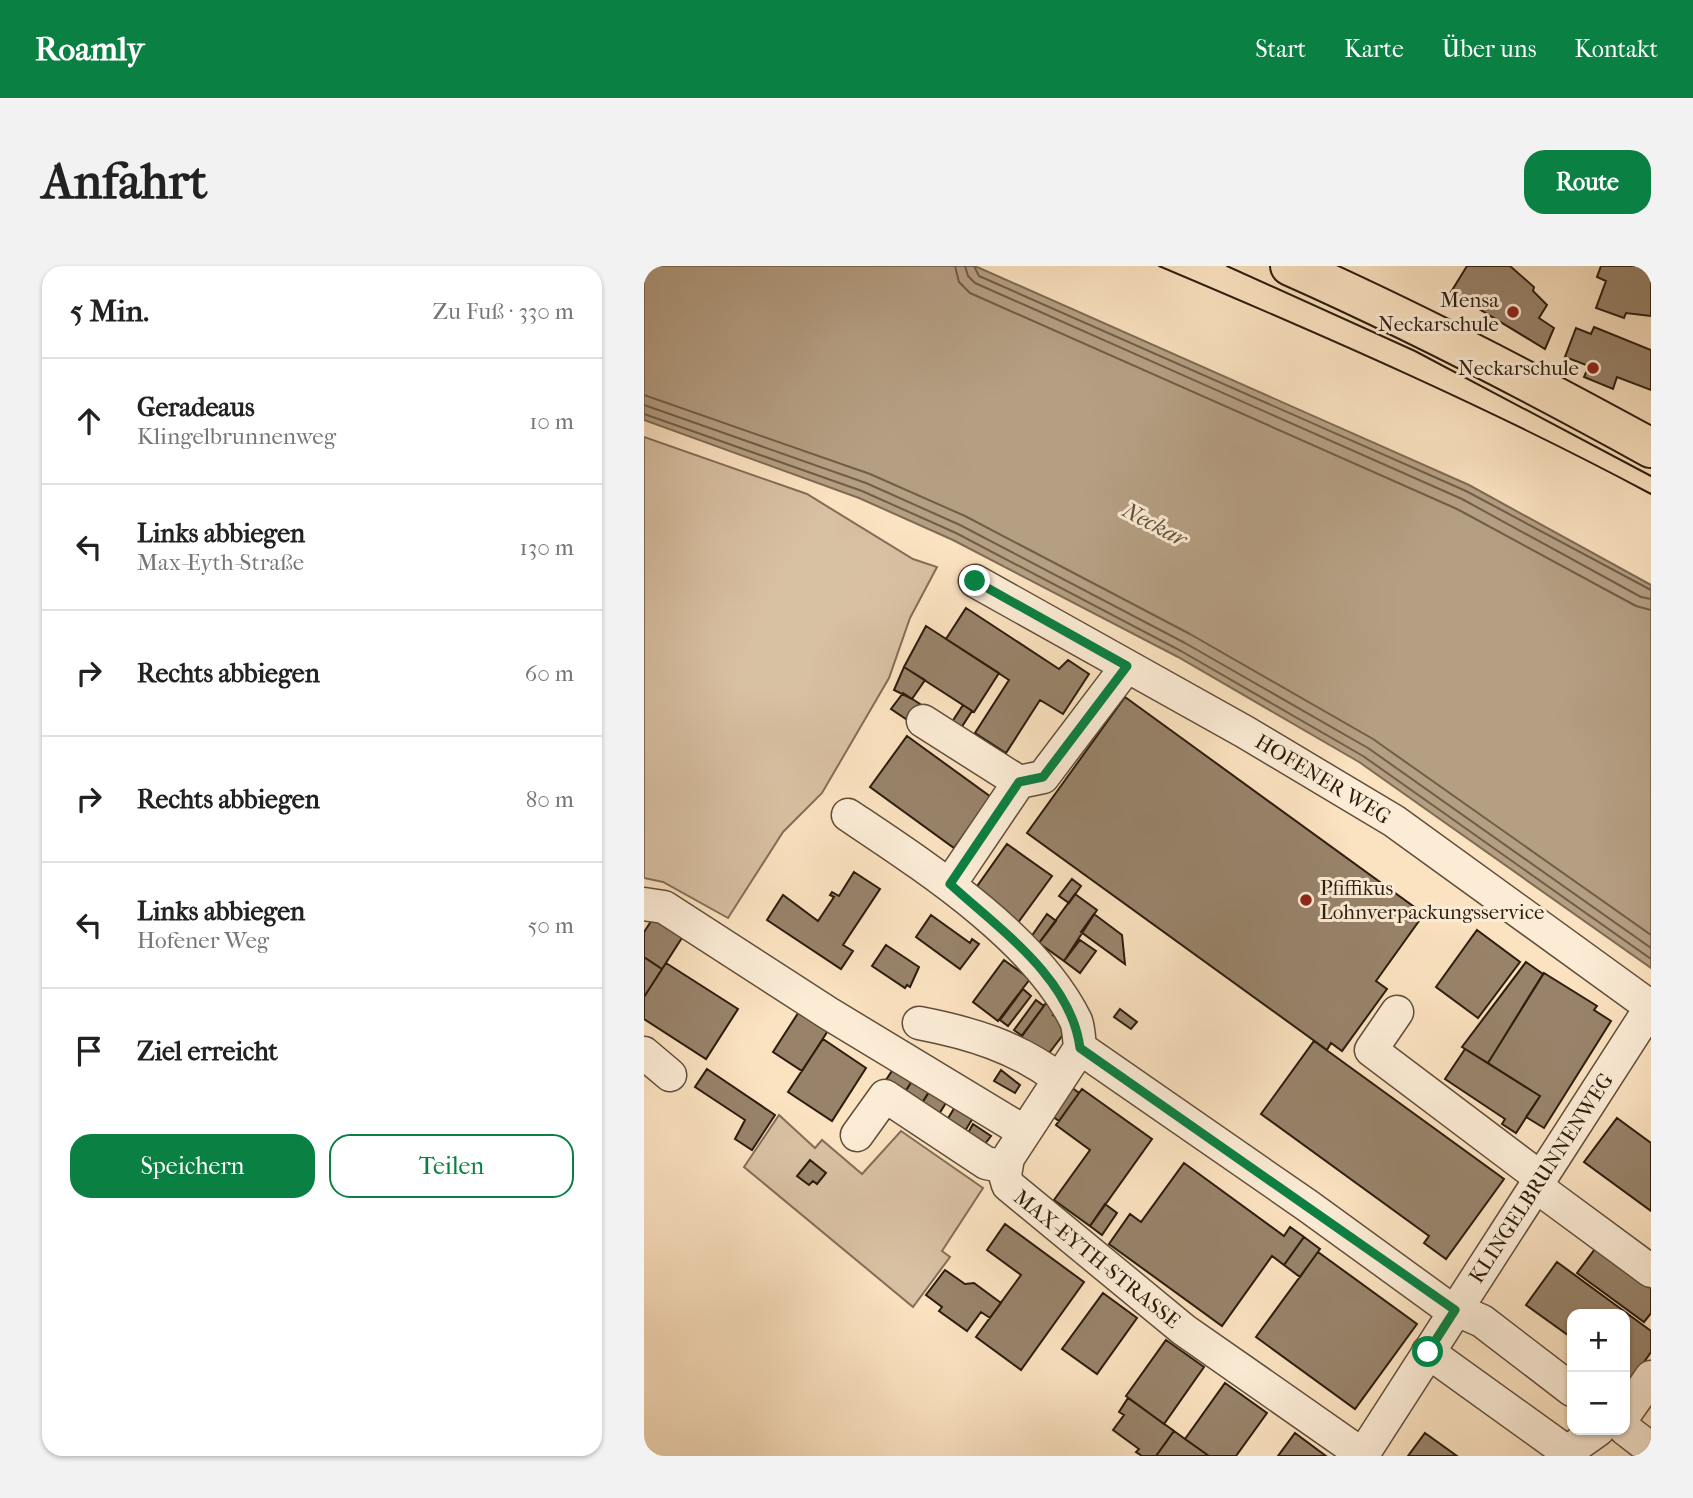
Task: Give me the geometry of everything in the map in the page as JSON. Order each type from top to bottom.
[{"type":"main road","points":[[1290,266],[1383,307],[1536,385],[1651,449]]},
{"type":"street","name":"HOFENER WEG","points":[[975,581],[1394,821],[1651,1007]]},
{"type":"street","points":[[950,884],[1019,782],[1043,777],[1127,666]]},
{"type":"street","points":[[923,721],[1019,782]]},
{"type":"street","points":[[848,815],[950,884],[1039,966],[1077,1023],[1080,1048],[1455,1310],[1482,1321],[1567,1386]]},
{"type":"street","points":[[644,904],[664,907],[828,1013],[1023,1130]]},
{"type":"street","name":"KLINGELBRUNNENWEG","points":[[1362,1455],[1651,1007]]},
{"type":"street","points":[[1397,1012],[1371,1051],[1651,1271]]},
{"type":"street","points":[[919,1023],[991,1040],[1042,1066],[1059,1079]]},
{"type":"street","name":"MAX-EYTH-STRASSE","points":[[1080,1048],[1023,1130],[1005,1167],[1008,1185],[1184,1330],[1362,1455]]},
{"type":"street","points":[[644,1053],[670,1075]]},
{"type":"street","points":[[858,1135],[885,1096],[986,1163],[1005,1167]]},
{"type":"street","points":[[1428,1352],[1567,1452],[1591,1435]]},
{"type":"street","points":[[1630,1407],[1651,1377]]},
{"type":"street","points":[[1630,1433],[1651,1449]]},
{"type":"shaded area","points":[[644,437],[807,494],[913,559],[937,567],[910,618],[889,678],[822,793],[783,832],[728,918],[663,882],[644,878]]},
{"type":"shaded area","points":[[779,1115],[815,1148],[822,1140],[862,1174],[901,1131],[983,1188],[942,1251],[950,1257],[913,1307],[744,1167]]},
{"type":"water","name":"Neckar","points":[[644,266],[975,266],[1469,485],[1651,585],[1651,968],[1359,762],[1178,657],[953,540],[859,498],[644,420]]},
{"type":"building","name":"Mensa Neckarschule","points":[[1467,266],[1510,266],[1534,287],[1533,291],[1547,305],[1539,318],[1554,328],[1545,349],[1451,292]]},
{"type":"building","points":[[1601,266],[1651,266],[1651,316],[1626,313],[1624,318],[1596,308],[1606,281],[1597,277]]},
{"type":"building","points":[[1594,327],[1651,350],[1651,390],[1617,377],[1613,389],[1584,377],[1589,366],[1565,357],[1576,328],[1591,334]]},
{"type":"building","points":[[966,608],[1059,669],[1068,660],[1089,674],[1063,714],[1040,700],[1006,753],[975,733],[1009,680],[946,639]]},
{"type":"building","points":[[926,626],[999,673],[974,712],[904,667]]},
{"type":"building","points":[[904,667],[925,680],[912,699],[894,690]]},
{"type":"building","points":[[903,693],[920,704],[909,721],[891,709]]},
{"type":"building","points":[[1125,697],[1424,914],[1376,981],[1387,989],[1342,1051],[1331,1043],[1327,1050],[1027,833]]},
{"type":"building","points":[[963,705],[972,711],[961,728],[952,722]]},
{"type":"building","points":[[907,736],[991,797],[954,848],[870,787]]},
{"type":"building","points":[[1007,844],[1052,876],[1017,924],[973,892]]},
{"type":"building","points":[[854,872],[880,889],[843,945],[853,951],[841,969],[767,920],[783,895],[818,921],[834,897],[830,895],[832,892],[839,896]]},
{"type":"building","points":[[1072,879],[1081,886],[1069,903],[1059,896]]},
{"type":"building","points":[[1075,894],[1097,910],[1064,961],[1039,943]]},
{"type":"building","points":[[656,914],[685,933],[662,969],[644,957],[644,932]]},
{"type":"building","points":[[1047,914],[1056,921],[1039,943],[1031,937]]},
{"type":"building","points":[[1094,914],[1122,935],[1125,964],[1081,932]]},
{"type":"building","points":[[931,915],[970,943],[972,939],[979,944],[960,969],[916,937]]},
{"type":"building","points":[[1477,930],[1520,962],[1478,1018],[1436,987]]},
{"type":"building","points":[[1080,940],[1096,951],[1080,973],[1064,961]]},
{"type":"building","points":[[886,945],[919,967],[910,987],[907,985],[905,988],[872,966]]},
{"type":"building","points":[[644,957],[662,969],[644,997]]},
{"type":"building","points":[[1004,960],[1030,979],[998,1021],[973,1002]]},
{"type":"building","points":[[1526,962],[1543,974],[1488,1063],[1462,1047]]},
{"type":"building","points":[[666,963],[738,1009],[706,1059],[644,1019],[644,997]]},
{"type":"building","points":[[1544,973],[1597,1006],[1594,1010],[1611,1021],[1544,1128],[1526,1117],[1540,1096],[1488,1063]]},
{"type":"building","points":[[1023,989],[1031,996],[1008,1026],[1000,1020]]},
{"type":"building","points":[[1036,1000],[1044,1006],[1022,1036],[1014,1030]]},
{"type":"building","points":[[1046,1003],[1056,1011],[1053,1015],[1069,1027],[1046,1057],[1020,1038]]},
{"type":"building","points":[[802,1007],[831,1026],[802,1071],[773,1052]]},
{"type":"building","points":[[1120,1009],[1137,1022],[1131,1029],[1114,1017]]},
{"type":"building","points":[[823,1039],[866,1068],[832,1121],[788,1092]]},
{"type":"building","points":[[1314,1041],[1504,1179],[1446,1259],[1424,1243],[1429,1236],[1261,1114]]},
{"type":"building","points":[[1465,1049],[1540,1096],[1516,1133],[1502,1124],[1505,1119],[1445,1079]]},
{"type":"building","points":[[897,1063],[916,1075],[905,1092],[886,1080]]},
{"type":"building","points":[[707,1069],[775,1115],[752,1150],[735,1139],[745,1120],[695,1087]]},
{"type":"building","points":[[1001,1070],[1020,1085],[1015,1093],[994,1081]]},
{"type":"building","points":[[916,1075],[933,1086],[922,1103],[905,1092]]},
{"type":"building","points":[[1067,1084],[1079,1093],[1059,1121],[1047,1112]]},
{"type":"building","points":[[932,1087],[949,1098],[939,1114],[922,1103]]},
{"type":"building","points":[[1082,1089],[1152,1139],[1090,1226],[1054,1200],[1090,1150],[1056,1125]]},
{"type":"building","points":[[958,1102],[976,1113],[965,1131],[947,1120]]},
{"type":"building","points":[[1617,1118],[1651,1143],[1651,1211],[1584,1162]]},
{"type":"building","points":[[973,1124],[991,1136],[985,1144],[968,1133]]},
{"type":"building","points":[[810,1160],[826,1173],[817,1184],[813,1181],[809,1185],[797,1176]]},
{"type":"building","points":[[1184,1163],[1284,1236],[1290,1227],[1304,1237],[1284,1265],[1272,1256],[1222,1326],[1109,1244],[1130,1214],[1141,1222]]},
{"type":"building","points":[[1105,1204],[1117,1213],[1102,1235],[1090,1226]]},
{"type":"building","points":[[1005,1224],[1084,1282],[1021,1370],[976,1337],[1021,1275],[987,1250]]},
{"type":"building","points":[[1304,1237],[1320,1249],[1300,1277],[1284,1265]]},
{"type":"building","points":[[1598,1245],[1651,1284],[1651,1313],[1644,1322],[1630,1309],[1626,1309],[1577,1273]]},
{"type":"building","points":[[1318,1252],[1417,1324],[1355,1409],[1256,1337]]},
{"type":"building","points":[[1557,1262],[1621,1309],[1567,1309],[1567,1334],[1526,1305]]},
{"type":"building","points":[[945,1270],[965,1284],[974,1283],[1001,1303],[990,1318],[981,1312],[967,1331],[939,1311],[942,1307],[926,1295]]},
{"type":"building","points":[[1103,1293],[1137,1318],[1097,1374],[1062,1349]]},
{"type":"building","points":[[1630,1316],[1651,1331],[1651,1352],[1630,1382]]},
{"type":"building","points":[[1166,1340],[1204,1367],[1164,1424],[1126,1396]]},
{"type":"building","points":[[1225,1383],[1267,1413],[1236,1456],[1209,1456],[1185,1439]]},
{"type":"building","points":[[1128,1398],[1174,1431],[1156,1456],[1142,1456],[1136,1452],[1139,1449],[1113,1430],[1124,1415],[1119,1412]]},
{"type":"building","points":[[1174,1431],[1185,1439],[1209,1456],[1156,1456]]},
{"type":"building","points":[[1295,1433],[1326,1456],[1278,1456]]},
{"type":"building","points":[[1425,1433],[1457,1456],[1408,1456]]},
{"type":"tram line","points":[[1159,266],[1408,374],[1651,494]]},
{"type":"tram line","points":[[1227,266],[1415,351],[1651,476]]},
{"type":"place","name":"Mensa Neckarschule","points":[[1513,312]]},
{"type":"place","name":"Neckarschule","points":[[1593,368]]},
{"type":"place","name":"Pfiffikus Lohnverpackungsservice","points":[[1306,900]]},
{"type":"route","points":[[975,581],[1127,666],[1043,777],[1019,782],[950,884],[1039,966],[1077,1023],[1080,1048],[1455,1310],[1428,1352]]}]
